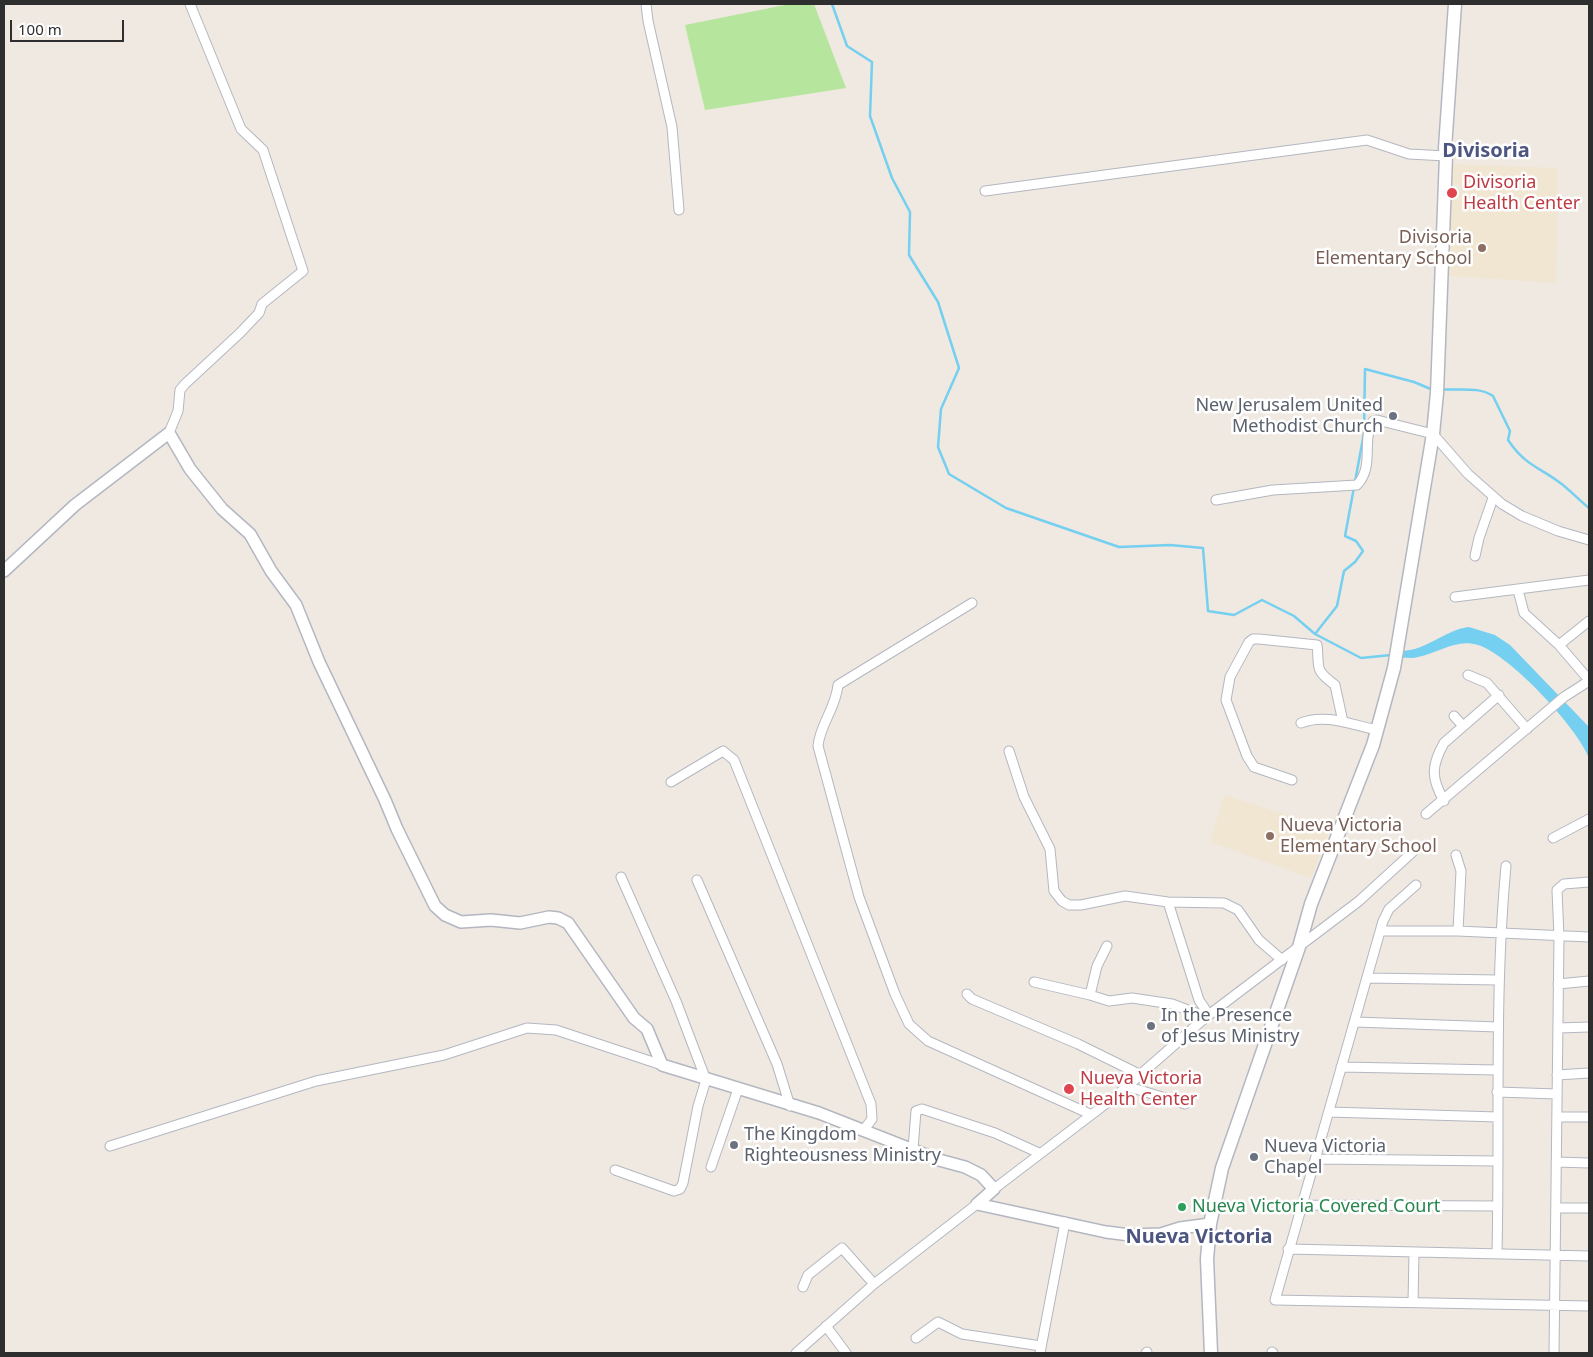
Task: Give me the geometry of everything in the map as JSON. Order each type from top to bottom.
[{"type":"main road","points":[[1211,1353],[1207,1259],[1210,1224],[1222,1168],[1299,947],[1310,904],[1377,730],[1394,668],[1433,434],[1437,393],[1446,156],[1444,148],[1455,4]]},
{"type":"street","points":[[4,571],[75,506],[169,433],[178,411],[180,390],[184,384],[240,333],[259,313],[262,304],[303,271],[263,150],[241,129],[190,4]]},
{"type":"street","points":[[646,4],[648,21],[672,127],[677,165],[679,210]]},
{"type":"street","points":[[985,191],[1367,140],[1409,154],[1446,156]]},
{"type":"street","points":[[1216,500],[1273,490],[1357,484],[1366,474],[1370,429],[1373,421],[1377,420],[1433,434],[1468,474],[1493,498],[1522,516],[1558,531],[1589,540]]},
{"type":"street","points":[[169,433],[190,469],[222,509],[250,534],[271,571],[296,605],[319,662],[385,800],[396,829],[435,906],[445,915],[460,922],[491,920],[520,924],[549,917],[558,918],[568,923],[634,1018],[646,1029],[662,1065]]},
{"type":"street","points":[[1475,556],[1479,538],[1493,498]]},
{"type":"street","points":[[1455,598],[1589,580]]},
{"type":"street","points":[[1426,814],[1444,801],[1550,708],[1589,681],[1559,646],[1524,613],[1518,590]]},
{"type":"street","points":[[972,603],[838,685],[831,710],[819,732],[818,746],[859,896],[909,1024],[928,1041],[1090,1114]]},
{"type":"street","points":[[1559,646],[1589,621]]},
{"type":"street","points":[[1292,780],[1254,767],[1247,756],[1226,700],[1230,676],[1249,642],[1253,639],[1259,639],[1316,645],[1320,672],[1335,684],[1342,722]]},
{"type":"street","points":[[1468,675],[1487,683],[1527,729]]},
{"type":"street","points":[[1444,801],[1434,783],[1436,759],[1444,743],[1499,695]]},
{"type":"street","points":[[1454,716],[1463,726]]},
{"type":"street","points":[[1301,723],[1314,718],[1377,730]]},
{"type":"street","points":[[671,782],[723,751],[734,760],[871,1104],[872,1119],[863,1131]]},
{"type":"street","points":[[1010,751],[1024,798],[1050,849],[1054,891],[1062,901],[1069,905],[1081,905],[1125,896],[1168,902],[1209,901],[1234,907],[1259,940],[1282,960]]},
{"type":"street","points":[[1553,838],[1589,819]]},
{"type":"street","points":[[796,1353],[874,1284],[1126,1086],[1208,1016],[1359,901],[1417,848]]},
{"type":"street","points":[[1456,855],[1461,871],[1458,931]]},
{"type":"street","points":[[1497,1253],[1499,980],[1506,866]]},
{"type":"street","points":[[615,1170],[674,1191],[680,1189],[683,1183],[698,1106],[706,1080],[699,1058],[621,877]]},
{"type":"street","points":[[697,880],[777,1064],[790,1106]]},
{"type":"street","points":[[1554,1353],[1559,937],[1557,890],[1559,886],[1564,884],[1589,882]]},
{"type":"street","points":[[1416,884],[1389,909],[1341,1067],[1317,1159],[1288,1249],[1275,1300],[1589,1306]]},
{"type":"street","points":[[1168,902],[1199,1000],[1208,1016]]},
{"type":"street","points":[[1382,931],[1458,931],[1589,938]]},
{"type":"street","points":[[1090,994],[1097,966],[1107,946]]},
{"type":"street","points":[[1367,978],[1499,980]]},
{"type":"street","points":[[1558,984],[1589,981]]},
{"type":"street","points":[[1034,982],[1090,994],[1109,1002],[1132,998],[1172,1004],[1208,1016]]},
{"type":"street","points":[[967,994],[972,999],[1078,1044],[1139,1074]]},
{"type":"street","points":[[1355,1022],[1498,1027]]},
{"type":"street","points":[[1558,1028],[1589,1027]]},
{"type":"street","points":[[110,1146],[316,1081],[444,1055],[527,1028],[556,1030],[706,1080],[819,1113],[863,1131],[974,1170],[994,1189]]},
{"type":"street","points":[[1341,1067],[1497,1070]]},
{"type":"street","points":[[1556,1075],[1589,1073]]},
{"type":"street","points":[[1126,1086],[1186,1104]]},
{"type":"street","points":[[710,1167],[738,1089]]},
{"type":"street","points":[[1497,1092],[1557,1094]]},
{"type":"street","points":[[913,1149],[916,1111],[922,1109],[995,1133],[1040,1154]]},
{"type":"street","points":[[1329,1112],[1498,1117]]},
{"type":"street","points":[[1556,1117],[1589,1117]]},
{"type":"street","points":[[1317,1159],[1497,1161]]},
{"type":"street","points":[[1556,1162],[1589,1162]]},
{"type":"street","points":[[977,1204],[1106,1232],[1139,1236],[1161,1234],[1188,1226],[1210,1224]]},
{"type":"street","points":[[1302,1205],[1498,1206]]},
{"type":"street","points":[[1556,1208],[1589,1208]]},
{"type":"street","points":[[916,1338],[938,1322],[962,1334],[1041,1350],[1064,1222]]},
{"type":"street","points":[[803,1287],[812,1271],[842,1248],[874,1284]]},
{"type":"street","points":[[1288,1249],[1589,1256]]},
{"type":"street","points":[[1413,1302],[1414,1253]]},
{"type":"street","points":[[826,1326],[846,1353]]},
{"type":"shaded area","points":[[1448,164],[1558,168],[1556,283],[1438,275],[1443,199],[1459,200],[1460,185],[1447,183]]},
{"type":"shaded area","name":"Nueva Victoria Elementary School","points":[[1224,795],[1330,829],[1311,878],[1210,842]]},
{"type":"green space","points":[[790,4],[814,4],[846,88],[705,110],[685,25]]},
{"type":"water","points":[[1469,627],[1495,635],[1510,645],[1589,727],[1589,758],[1582,745],[1557,711],[1524,677],[1491,651],[1478,645],[1463,643],[1416,658],[1399,658],[1402,651],[1420,647],[1452,632]]},
{"type":"waterway","points":[[832,4],[847,46],[872,62],[870,116],[892,178],[910,212],[909,255],[938,302],[959,368],[941,409],[938,447],[949,474],[1006,508],[1119,547],[1170,545],[1203,548],[1208,611],[1234,615],[1262,600],[1294,616],[1315,634],[1361,658],[1391,655]]},
{"type":"waterway","points":[[1315,634],[1337,606],[1344,571],[1355,562],[1363,551],[1356,541],[1345,536],[1364,433],[1365,369],[1414,382],[1433,390]]},
{"type":"waterway","points":[[1441,389],[1475,390],[1493,396],[1510,431],[1508,440],[1514,448],[1526,460],[1567,488],[1589,508]]},
{"type":"place","name":"Divisoria Health Center","points":[[1452,193]]},
{"type":"place","name":"Divisoria Elementary School","points":[[1482,248]]},
{"type":"place","name":"New Jerusalem United Methodist Church","points":[[1393,416]]},
{"type":"place","name":"Nueva Victoria Elementary School","points":[[1270,836]]},
{"type":"place","name":"In the Presence of Jesus Ministry","points":[[1151,1026]]},
{"type":"place","name":"Nueva Victoria Health Center","points":[[1069,1089]]},
{"type":"place","name":"The Kingdom Righteousness Ministry","points":[[734,1145]]},
{"type":"place","name":"Nueva Victoria Chapel","points":[[1254,1157]]},
{"type":"place","name":"Nueva Victoria Covered Court","points":[[1182,1207]]},
{"type":"district","name":"Divisoria","points":[[1486,151]]},
{"type":"district","name":"Nueva Victoria","points":[[1199,1237]]}]
